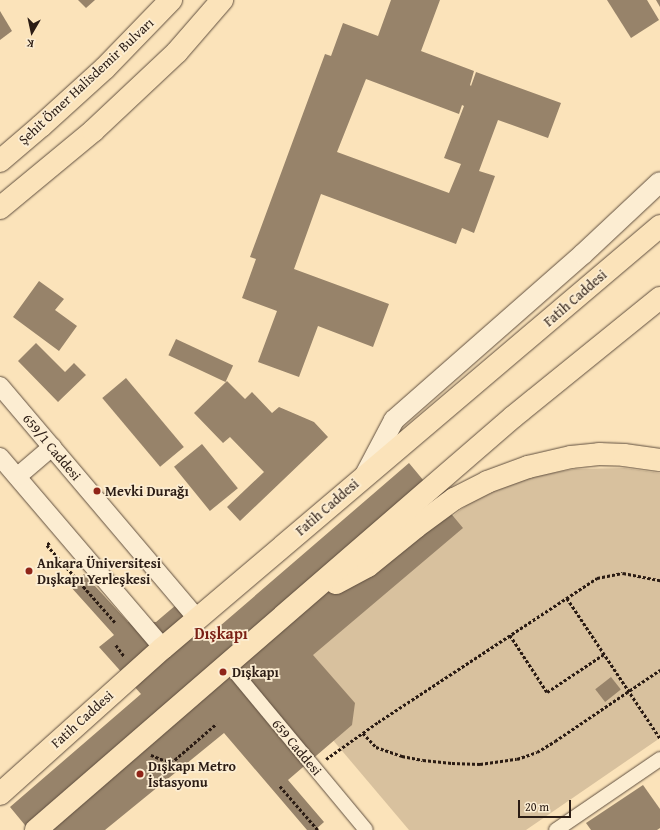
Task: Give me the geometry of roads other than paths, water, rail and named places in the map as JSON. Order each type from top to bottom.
[{"type":"main road","name":"Şehit Ömer Halisdemir Bulvarı","points":[[0,161],[105,68],[171,0]]},
{"type":"main road","points":[[0,208],[93,131],[177,52],[222,0]]},
{"type":"main road","points":[[365,475],[394,420],[583,254],[660,182]]},
{"type":"main road","name":"Fatih Caddesi","points":[[0,794],[197,618],[660,226]]},
{"type":"main road","points":[[36,830],[130,748],[229,665],[513,417],[660,298]]},
{"type":"main road","points":[[302,601],[368,566],[416,527],[454,499],[487,482],[528,467],[571,457],[599,454],[624,455],[660,460]]},
{"type":"street","name":"659/1 Caddesi","points":[[0,386],[197,618]]},
{"type":"street","points":[[18,476],[52,447]]},
{"type":"street","points":[[0,457],[18,476],[163,648]]},
{"type":"street","name":"659 Caddesi","points":[[229,665],[366,830]]},
{"type":"street","points":[[556,830],[660,759]]},
{"type":"place","name":"Mevki Durağı","points":[[97,491]]},
{"type":"place","name":"Ankara Üniversitesi Dışkapı Yerleşkesi","points":[[29,571]]},
{"type":"place","name":"Dışkapı","points":[[223,672]]},
{"type":"place","name":"Dışkapı Metro İstasyonu","points":[[140,774]]},
{"type":"district","name":"Dışkapı","points":[[221,633]]}]
